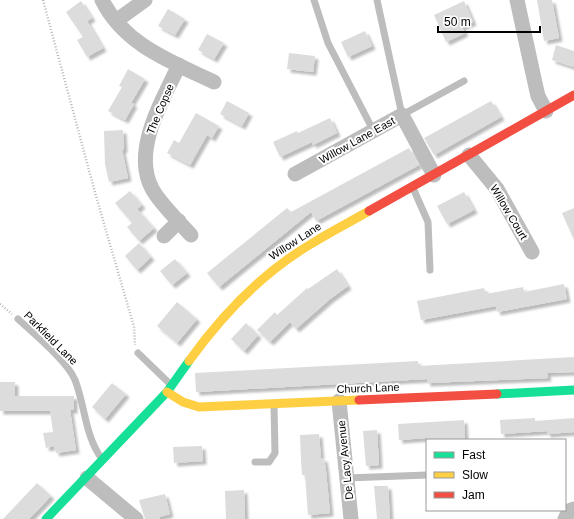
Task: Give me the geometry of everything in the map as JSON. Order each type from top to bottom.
[{"type":"main road","name":"Willow Lane","points":[[50,518],[169,389],[209,333],[242,298],[272,271],[310,244],[574,95]]},
{"type":"main road","name":"Church Lane","points":[[169,389],[182,402],[199,408],[574,390]]},
{"type":"street","points":[[102,0],[116,21],[141,45],[214,82]]},
{"type":"street","points":[[116,21],[145,0]]},
{"type":"street","points":[[517,0],[537,90],[546,111]]},
{"type":"street","name":"The Copse","points":[[179,65],[152,126],[147,143],[145,158],[149,178],[156,194],[191,235]]},
{"type":"street","name":"Willow Lane East","points":[[295,174],[402,115],[434,175]]},
{"type":"street","name":"Willow Court","points":[[470,155],[497,189],[532,252]]},
{"type":"street","points":[[164,236],[179,222]]},
{"type":"street","name":"De Lacy Avenue","points":[[339,401],[351,519]]},
{"type":"street","points":[[87,478],[136,519]]},
{"type":"street","points":[[565,519],[569,511],[574,509]]},
{"type":"lane","points":[[314,0],[328,43],[373,130]]},
{"type":"lane","points":[[377,0],[402,115],[464,81]]},
{"type":"lane","points":[[413,187],[428,222],[430,270]]},
{"type":"lane","name":"Parkfield Lane","points":[[18,319],[41,340],[75,378],[92,443],[103,460]]},
{"type":"lane","points":[[138,353],[169,389]]},
{"type":"lane","points":[[255,462],[269,462],[275,453],[274,404]]},
{"type":"lane","points":[[346,478],[426,475]]},
{"type":"path","points":[[42,0],[96,196],[134,326],[135,344],[138,353]]},
{"type":"path","name":"Parkfield Lane","points":[[0,304],[18,319]]},
{"type":"building","points":[[537,0],[552,0],[559,38],[544,41]]},
{"type":"building","points":[[81,1],[92,18],[87,21],[103,48],[87,57],[77,40],[83,37],[66,12]]},
{"type":"building","points":[[464,1],[473,22],[462,27],[465,33],[446,42],[434,15]]},
{"type":"building","points":[[168,9],[185,19],[175,35],[158,26]]},
{"type":"building","points":[[365,31],[372,46],[348,57],[341,42]]},
{"type":"building","points":[[207,34],[224,43],[214,59],[198,50]]},
{"type":"building","points":[[556,45],[574,51],[574,67],[552,60]]},
{"type":"building","points":[[289,53],[315,56],[313,72],[287,69]]},
{"type":"building","points":[[128,69],[145,79],[131,103],[134,104],[125,120],[108,111],[122,87],[119,86]]},
{"type":"building","points":[[227,101],[249,113],[242,126],[220,114]]},
{"type":"building","points":[[491,101],[501,117],[434,155],[424,138]]},
{"type":"building","points":[[196,113],[219,126],[212,138],[207,135],[190,165],[167,153],[174,140],[179,143]]},
{"type":"building","points":[[330,118],[337,133],[313,145],[312,142],[280,157],[273,142],[297,131],[298,133]]},
{"type":"building","points":[[123,130],[124,149],[122,150],[128,178],[109,182],[105,164],[104,131]]},
{"type":"building","points":[[409,148],[419,165],[316,221],[311,212],[219,287],[207,273],[287,208],[291,212]]},
{"type":"building","points":[[130,191],[142,205],[137,209],[154,228],[139,241],[127,227],[132,223],[115,203]]},
{"type":"building","points":[[464,192],[474,210],[447,224],[437,206]]},
{"type":"building","points":[[574,208],[574,240],[562,213]]},
{"type":"building","points":[[139,243],[151,257],[137,270],[125,256]]},
{"type":"building","points":[[175,259],[187,273],[172,285],[160,271]]},
{"type":"building","points":[[337,269],[348,286],[330,299],[296,329],[290,322],[270,342],[257,330],[275,312],[277,315],[307,288],[308,289]]},
{"type":"building","points":[[564,284],[567,299],[497,312],[496,306],[421,320],[417,301],[484,288],[486,294],[523,287],[524,292]]},
{"type":"building","points":[[177,302],[197,319],[177,343],[157,326]]},
{"type":"building","points":[[246,323],[258,335],[244,351],[231,339]]},
{"type":"building","points":[[574,357],[574,372],[547,373],[548,378],[427,383],[427,379],[196,392],[195,373],[418,361],[418,366]]},
{"type":"building","points":[[0,382],[15,382],[15,396],[74,396],[74,410],[70,410],[76,450],[56,453],[54,446],[46,448],[43,433],[53,432],[50,411],[0,411]]},
{"type":"building","points":[[112,383],[126,394],[105,419],[92,407]]},
{"type":"building","points":[[535,418],[535,421],[574,418],[574,432],[547,434],[547,431],[501,434],[500,420]]},
{"type":"building","points":[[464,420],[465,439],[427,438],[399,440],[398,424]]},
{"type":"building","points":[[377,430],[379,465],[366,466],[363,431]]},
{"type":"building","points":[[319,434],[321,459],[324,458],[326,471],[330,513],[308,515],[305,475],[302,475],[300,435]]},
{"type":"building","points":[[202,446],[203,461],[174,463],[173,447]]},
{"type":"building","points":[[37,483],[51,496],[29,519],[3,519]]},
{"type":"building","points":[[374,486],[388,486],[390,519],[377,519]]},
{"type":"building","points":[[244,490],[245,519],[226,519],[225,491]]},
{"type":"building","points":[[165,494],[170,514],[159,517],[160,519],[145,519],[139,500]]},
{"type":"traffic: fast","points":[[46,519],[167,392],[189,361]]},
{"type":"traffic: fast","points":[[497,394],[574,390]]},
{"type":"traffic: slow","points":[[189,361],[229,311],[276,268],[293,255],[325,235],[369,211]]},
{"type":"traffic: slow","points":[[167,392],[183,402],[199,407],[359,400]]},
{"type":"traffic: jam","points":[[369,211],[574,95]]},
{"type":"traffic: jam","points":[[359,400],[497,394]]}]
